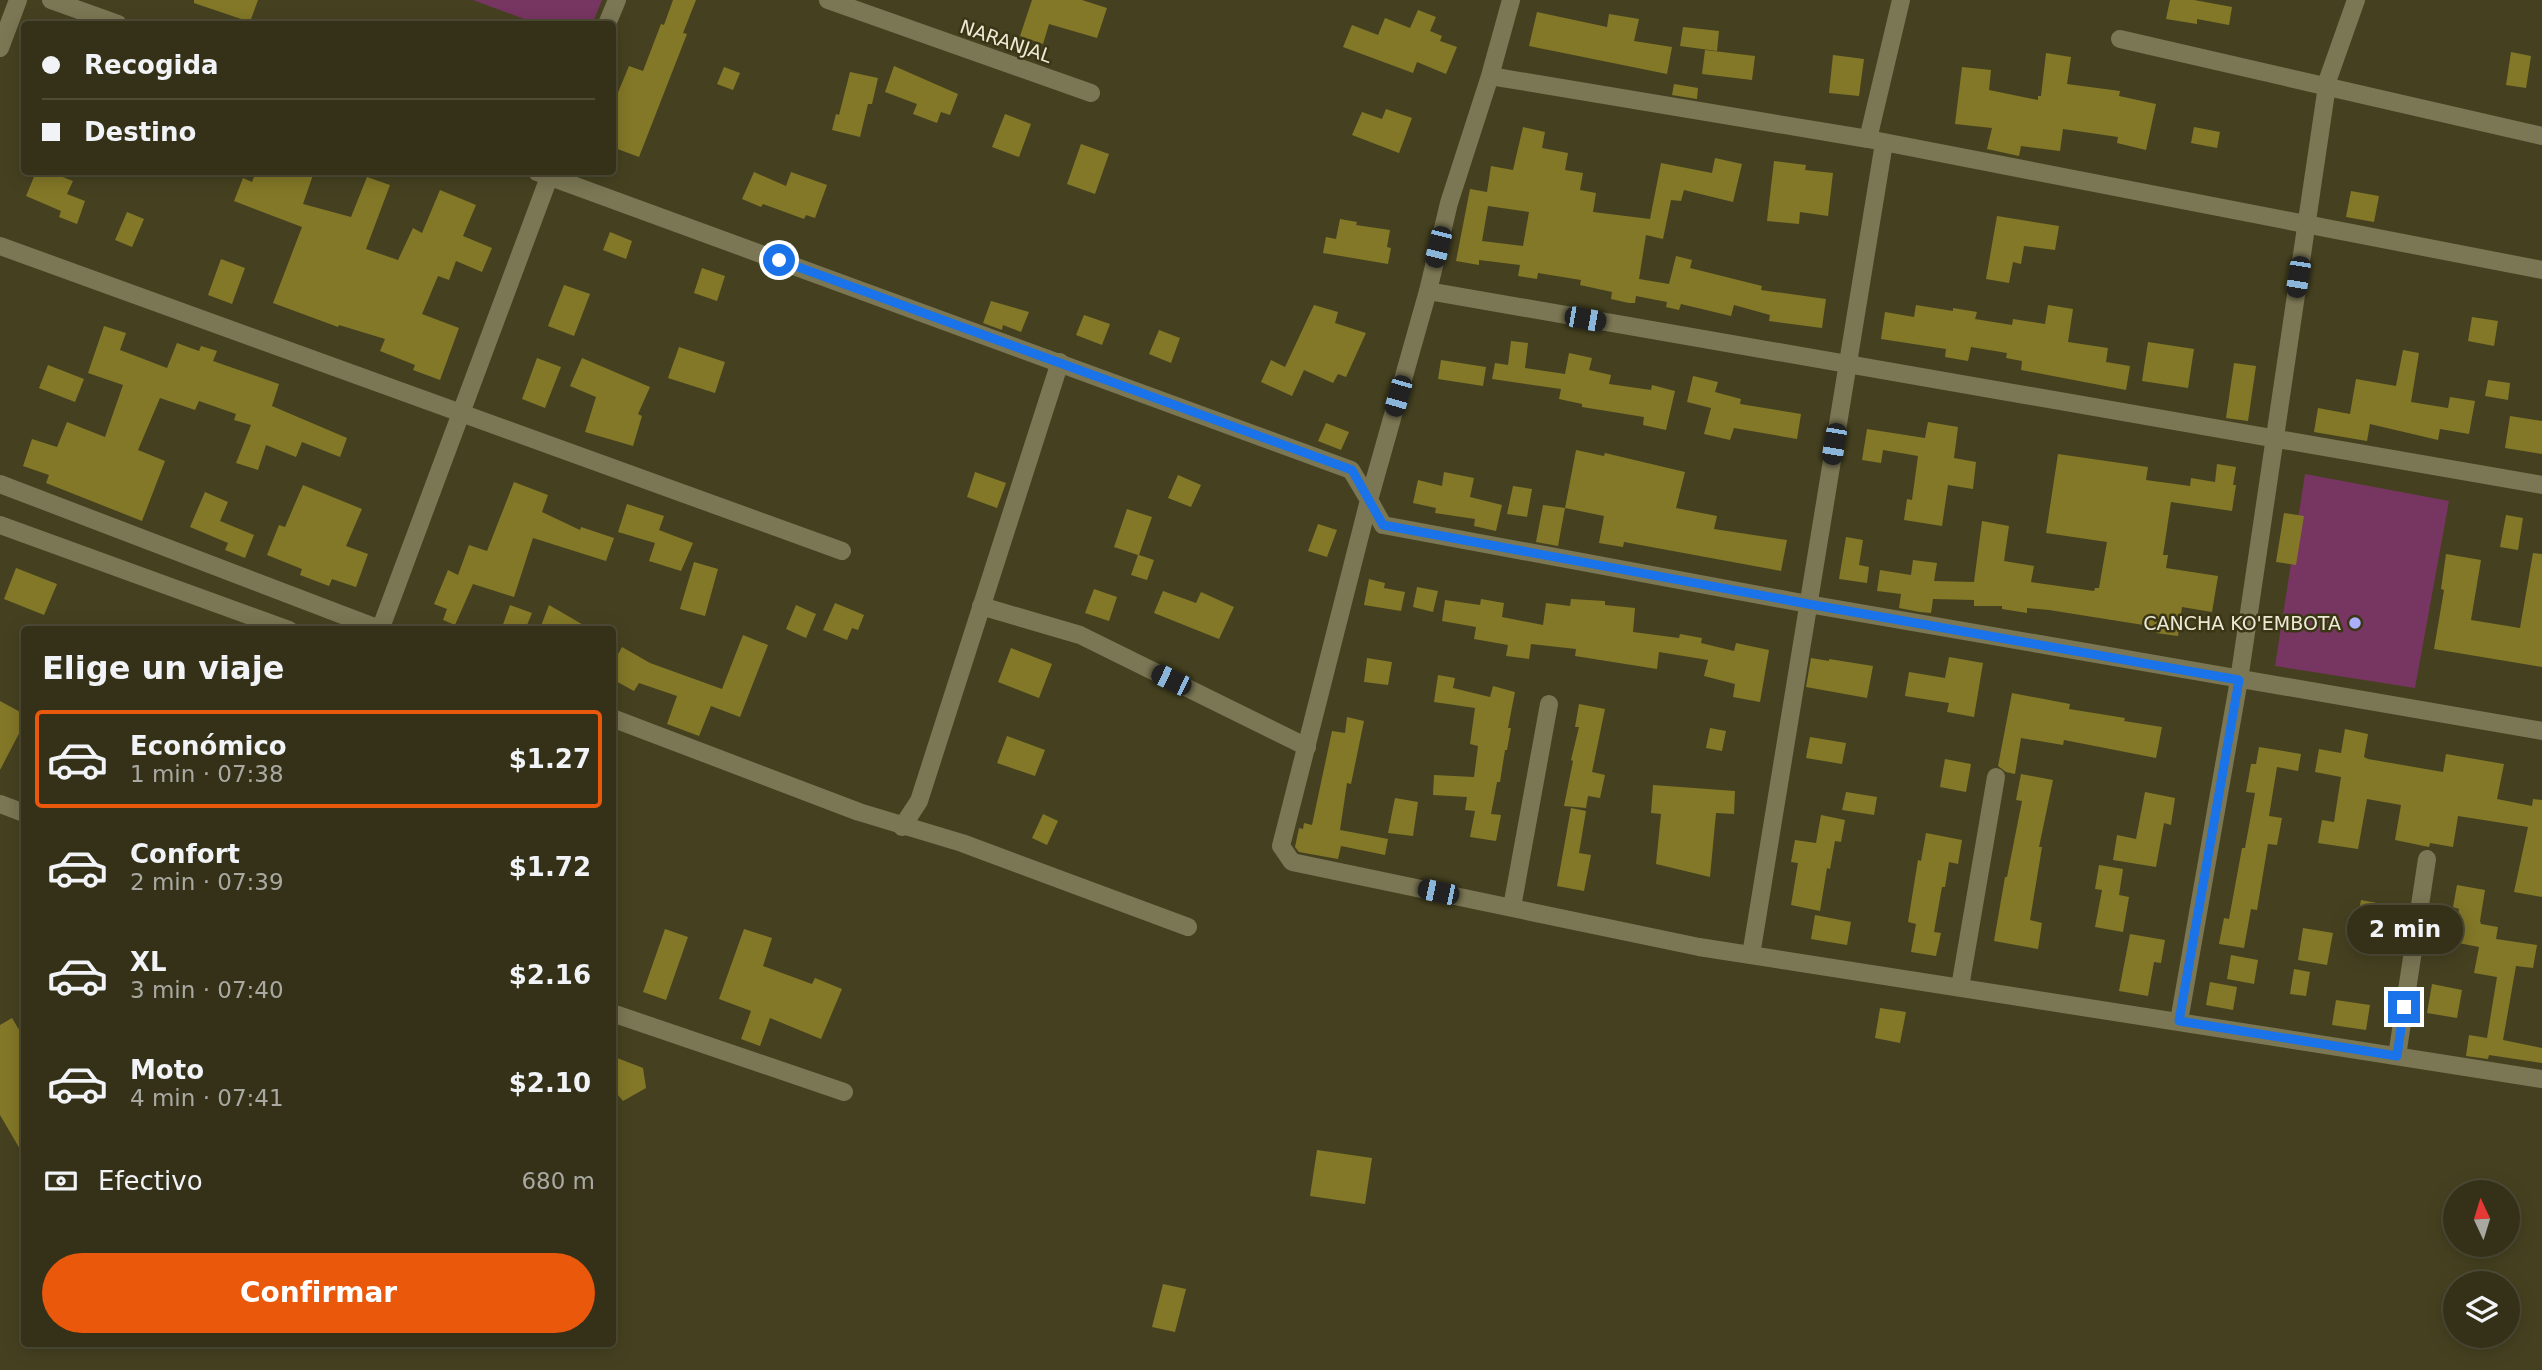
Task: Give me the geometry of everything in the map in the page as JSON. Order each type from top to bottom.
[{"type":"street","points":[[0,48],[18,0]]},
{"type":"street","points":[[51,0],[110,21]]},
{"type":"street","points":[[608,21],[617,0]]},
{"type":"street","name":"NARANJAL","points":[[828,0],[1091,93]]},
{"type":"street","points":[[1511,0],[1490,76],[1449,203],[1428,291],[1369,500],[1281,846],[1292,862],[1699,947],[2542,1079]]},
{"type":"street","points":[[1751,955],[1847,364],[1876,141],[1901,0]]},
{"type":"street","points":[[2179,1021],[2239,680],[2327,87],[2356,0]]},
{"type":"street","points":[[2120,39],[2542,136]]},
{"type":"street","points":[[1490,76],[1876,141],[2542,270]]},
{"type":"street","points":[[382,626],[545,175]]},
{"type":"street","points":[[551,175],[1352,470],[1383,525],[1808,604],[2542,731]]},
{"type":"street","points":[[0,246],[842,551]]},
{"type":"street","points":[[1428,291],[2542,485]]},
{"type":"street","points":[[902,827],[919,801],[1060,362]]},
{"type":"street","points":[[0,484],[371,626]]},
{"type":"street","points":[[0,524],[278,626]]},
{"type":"street","points":[[981,606],[1080,635],[1307,747]]},
{"type":"street","points":[[1512,908],[1549,704]]},
{"type":"street","points":[[616,720],[902,827],[962,843],[1188,927]]},
{"type":"street","points":[[1960,987],[1996,777]]},
{"type":"street","points":[[0,804],[21,812]]},
{"type":"street","points":[[2397,1056],[2427,859]]},
{"type":"street","points":[[616,1014],[845,1092]]},
{"type":"shaded area","points":[[473,0],[602,0],[593,21],[530,21]]},
{"type":"shaded area","name":"CANCHA KO'EMBOTA","points":[[2305,474],[2449,501],[2415,688],[2275,666]]},
{"type":"building","points":[[194,0],[258,0],[250,21],[194,3]]},
{"type":"building","points":[[673,0],[696,0],[683,33],[687,34],[639,157],[616,148],[616,97],[629,66],[643,71],[661,24],[664,25]]},
{"type":"building","points":[[1032,0],[1082,0],[1107,8],[1097,38],[1049,24],[1043,44],[1020,36]]},
{"type":"building","points":[[2170,0],[2194,0],[2232,7],[2229,25],[2197,19],[2197,24],[2166,19]]},
{"type":"building","points":[[1418,10],[1436,17],[1430,31],[1442,36],[1440,41],[1457,47],[1446,74],[1417,62],[1413,73],[1343,47],[1352,25],[1378,35],[1385,18],[1410,28]]},
{"type":"building","points":[[1537,12],[1607,27],[1609,14],[1639,19],[1634,41],[1672,47],[1667,74],[1529,46]]},
{"type":"building","points":[[1683,27],[1719,31],[1717,51],[1680,46]]},
{"type":"building","points":[[1705,50],[1755,56],[1752,80],[1702,74]]},
{"type":"building","points":[[2511,52],[2531,56],[2526,88],[2506,85]]},
{"type":"building","points":[[2046,53],[2071,57],[2067,84],[2120,91],[2119,96],[2156,104],[2146,150],[2117,143],[2118,137],[2063,129],[2060,151],[2021,146],[2019,156],[1987,149],[1992,128],[1955,124],[1962,67],[1991,70],[1989,90],[2038,100],[2038,96],[2041,96]]},
{"type":"building","points":[[1833,55],[1864,59],[1859,96],[1829,93]]},
{"type":"building","points":[[894,66],[958,94],[950,115],[941,112],[937,123],[913,114],[917,104],[885,92]]},
{"type":"building","points":[[724,67],[740,73],[733,90],[717,84]]},
{"type":"building","points":[[850,72],[878,78],[860,137],[832,130],[836,114],[839,115]]},
{"type":"building","points":[[1674,84],[1698,88],[1697,99],[1672,95]]},
{"type":"building","points":[[1386,109],[1412,118],[1399,153],[1352,135],[1362,112],[1382,119]]},
{"type":"building","points":[[1005,114],[1031,124],[1019,157],[992,147]]},
{"type":"building","points":[[1523,127],[1545,132],[1542,148],[1568,153],[1565,170],[1583,173],[1580,190],[1596,193],[1593,212],[1650,219],[1661,163],[1712,173],[1715,158],[1742,164],[1733,202],[1684,190],[1681,201],[1671,200],[1663,239],[1646,235],[1639,279],[1669,284],[1676,256],[1692,260],[1690,268],[1762,286],[1761,290],[1826,299],[1822,328],[1769,321],[1770,315],[1734,305],[1731,316],[1681,304],[1679,310],[1666,307],[1667,302],[1636,296],[1635,303],[1629,303],[1611,299],[1612,292],[1580,285],[1581,280],[1538,273],[1537,279],[1518,276],[1520,265],[1479,260],[1479,265],[1456,261],[1470,189],[1487,192],[1491,166],[1513,170]],"holes":[[[1488,206],[1529,212],[1523,246],[1482,241]]]},
{"type":"building","points":[[2194,127],[2220,132],[2217,148],[2191,143]]},
{"type":"building","points":[[1081,144],[1109,154],[1095,194],[1067,184]]},
{"type":"building","points":[[1774,161],[1806,165],[1805,170],[1833,173],[1828,216],[1800,212],[1799,224],[1767,221]]},
{"type":"building","points":[[754,172],[786,186],[791,172],[827,185],[815,218],[806,215],[804,219],[742,199]]},
{"type":"building","points":[[35,175],[58,175],[73,181],[67,194],[85,201],[77,224],[59,217],[61,211],[26,196]]},
{"type":"building","points":[[255,175],[313,175],[303,204],[351,217],[367,177],[390,185],[366,249],[398,260],[413,228],[422,233],[440,190],[476,205],[463,236],[492,248],[482,272],[456,261],[449,280],[438,276],[422,314],[459,328],[440,380],[413,370],[415,365],[380,351],[385,339],[339,325],[338,327],[273,303],[302,227],[234,201],[243,178],[252,182]]},
{"type":"building","points":[[2351,191],[2379,196],[2374,222],[2346,217]]},
{"type":"building","points":[[127,212],[144,219],[132,247],[115,240]]},
{"type":"building","points":[[1997,216],[2059,226],[2055,250],[2024,246],[2021,264],[2013,262],[2009,283],[1986,279]]},
{"type":"building","points":[[1340,219],[1357,222],[1356,225],[1390,230],[1388,264],[1323,253],[1326,237],[1336,239]]},
{"type":"building","points":[[610,232],[632,241],[626,259],[603,250]]},
{"type":"building","points":[[221,259],[245,268],[232,304],[208,295]]},
{"type":"building","points":[[702,268],[725,276],[717,301],[694,293]]},
{"type":"building","points":[[564,285],[590,294],[574,336],[548,326]]},
{"type":"building","points":[[991,301],[1029,312],[1021,332],[1003,325],[1002,330],[983,323]]},
{"type":"building","points":[[1314,305],[1338,312],[1335,323],[1366,333],[1346,377],[1338,374],[1333,383],[1304,370],[1292,396],[1261,382],[1271,360],[1285,367]]},
{"type":"building","points":[[1916,305],[1977,312],[1975,319],[2012,325],[2013,319],[2045,324],[2048,305],[2073,309],[2068,342],[2108,348],[2106,362],[2130,366],[2126,390],[2021,370],[2022,361],[2006,358],[2007,353],[1971,347],[1968,361],[1945,357],[1946,349],[1881,339],[1885,312],[1914,317]]},
{"type":"building","points":[[1084,315],[1110,324],[1102,345],[1076,335]]},
{"type":"building","points":[[2472,317],[2498,321],[2494,346],[2468,341]]},
{"type":"building","points":[[104,326],[126,333],[120,350],[167,368],[177,343],[199,351],[201,346],[217,351],[213,361],[279,384],[272,406],[347,438],[340,457],[302,442],[296,457],[266,445],[258,470],[236,463],[251,425],[234,420],[236,414],[199,401],[195,410],[160,398],[138,450],[165,461],[142,521],[46,483],[49,475],[23,466],[32,439],[57,447],[67,422],[105,437],[123,385],[88,373]]},
{"type":"building","points":[[1159,330],[1180,338],[1171,363],[1149,354]]},
{"type":"building","points":[[1511,341],[1528,343],[1525,368],[1565,374],[1569,353],[1592,358],[1589,370],[1611,375],[1609,384],[1651,390],[1652,385],[1675,391],[1666,430],[1643,425],[1644,417],[1582,407],[1582,404],[1559,399],[1561,389],[1492,379],[1495,363],[1508,365]]},
{"type":"building","points":[[2148,342],[2194,349],[2188,388],[2142,381]]},
{"type":"building","points":[[679,347],[725,362],[715,393],[668,378]]},
{"type":"building","points":[[2403,350],[2419,353],[2411,402],[2448,408],[2450,397],[2475,401],[2469,434],[2440,429],[2438,440],[2370,424],[2367,441],[2314,432],[2318,408],[2350,414],[2356,379],[2396,386]]},
{"type":"building","points":[[537,358],[561,367],[545,408],[522,399]]},
{"type":"building","points":[[582,358],[650,387],[638,414],[642,416],[633,446],[585,432],[596,397],[570,386]]},
{"type":"building","points":[[1441,360],[1486,367],[1483,386],[1438,379]]},
{"type":"building","points":[[2234,363],[2256,366],[2248,421],[2226,418]]},
{"type":"building","points":[[48,365],[84,379],[75,402],[39,388]]},
{"type":"building","points":[[1693,376],[1718,382],[1715,392],[1741,399],[1740,404],[1801,414],[1797,439],[1734,428],[1730,440],[1704,434],[1711,408],[1687,402]]},
{"type":"building","points":[[2488,380],[2510,383],[2508,400],[2485,396]]},
{"type":"building","points":[[2510,416],[2542,421],[2542,454],[2505,448]]},
{"type":"building","points":[[1928,422],[1958,427],[1954,458],[1976,462],[1973,489],[1948,485],[1942,526],[1904,520],[1907,499],[1912,500],[1918,456],[1883,450],[1881,463],[1862,460],[1867,429],[1925,438]]},
{"type":"building","points":[[1326,423],[1349,432],[1341,450],[1318,441]]},
{"type":"building","points":[[1576,450],[1604,456],[1605,453],[1685,472],[1676,508],[1717,516],[1714,529],[1787,540],[1781,571],[1624,542],[1623,547],[1599,543],[1604,516],[1565,508]]},
{"type":"building","points":[[2058,454],[2148,467],[2146,480],[2190,486],[2191,478],[2215,482],[2217,464],[2236,467],[2232,511],[2171,502],[2163,555],[2168,555],[2166,568],[2218,576],[2212,612],[2182,607],[2178,636],[2156,633],[2156,627],[2049,610],[2027,608],[2027,613],[2002,609],[2002,606],[1974,606],[1974,600],[1933,599],[1931,613],[1920,612],[1899,608],[1901,594],[1877,591],[1880,570],[1911,575],[1913,560],[1937,563],[1934,581],[1974,582],[1982,521],[2009,526],[2004,561],[2034,566],[2031,582],[2094,591],[2099,588],[2107,542],[2046,533]]},
{"type":"building","points":[[975,472],[1006,483],[997,508],[967,497]]},
{"type":"building","points":[[1444,472],[1474,478],[1470,497],[1502,505],[1496,531],[1474,526],[1475,519],[1435,513],[1436,508],[1413,503],[1418,480],[1442,486]]},
{"type":"building","points":[[1178,475],[1201,485],[1191,507],[1168,498]]},
{"type":"building","points":[[514,482],[548,495],[542,512],[580,530],[581,527],[614,538],[606,561],[533,538],[514,597],[473,584],[455,625],[443,620],[447,609],[434,604],[448,570],[458,575],[469,545],[487,551]]},
{"type":"building","points":[[303,485],[362,509],[346,546],[368,554],[356,587],[332,579],[329,586],[300,575],[302,569],[267,555],[279,525],[285,527]]},
{"type":"building","points":[[1513,486],[1532,489],[1527,517],[1507,514]]},
{"type":"building","points":[[205,492],[228,502],[220,521],[254,535],[245,558],[225,550],[228,543],[190,527]]},
{"type":"building","points":[[627,504],[664,516],[659,530],[693,543],[681,571],[649,561],[655,543],[618,532]]},
{"type":"building","points":[[1543,505],[1565,508],[1558,546],[1536,542]]},
{"type":"building","points":[[1127,509],[1152,517],[1139,555],[1154,560],[1147,580],[1131,575],[1138,555],[1114,547]]},
{"type":"building","points":[[2284,513],[2304,516],[2296,565],[2276,562]]},
{"type":"building","points":[[2506,515],[2523,518],[2518,550],[2500,547]]},
{"type":"building","points":[[1318,524],[1337,530],[1327,557],[1308,551]]},
{"type":"building","points":[[1846,537],[1863,540],[1859,565],[1869,567],[1867,583],[1839,579]]},
{"type":"building","points":[[2533,553],[2542,554],[2542,667],[2434,649],[2444,590],[2441,589],[2446,554],[2481,560],[2471,620],[2520,628]]},
{"type":"building","points":[[694,562],[718,569],[705,616],[680,609]]},
{"type":"building","points":[[16,568],[57,584],[44,615],[4,599]]},
{"type":"building","points":[[1369,579],[1385,583],[1384,588],[1405,592],[1401,611],[1364,605]]},
{"type":"building","points":[[1417,587],[1438,591],[1433,612],[1413,607]]},
{"type":"building","points":[[1094,589],[1117,597],[1109,621],[1085,613]]},
{"type":"building","points":[[1163,591],[1196,603],[1201,592],[1234,607],[1219,639],[1154,613]]},
{"type":"building","points":[[1481,599],[1504,603],[1502,617],[1543,625],[1546,603],[1570,606],[1571,599],[1605,601],[1605,605],[1635,608],[1633,632],[1702,638],[1701,643],[1734,651],[1736,643],[1769,650],[1760,702],[1733,697],[1735,684],[1704,676],[1708,660],[1659,652],[1657,669],[1575,656],[1576,649],[1531,644],[1529,659],[1506,656],[1508,645],[1474,639],[1476,627],[1442,621],[1445,600],[1480,605]]},
{"type":"building","points":[[835,603],[864,615],[858,630],[852,628],[847,640],[823,630]]},
{"type":"building","points":[[510,605],[532,613],[527,626],[502,626]]},
{"type":"building","points":[[549,605],[585,626],[541,626]]},
{"type":"building","points":[[796,605],[816,614],[806,638],[786,629]]},
{"type":"building","points":[[743,635],[768,645],[740,717],[711,706],[699,736],[667,724],[677,696],[639,683],[634,691],[616,681],[616,658],[622,647],[650,663],[722,689]]},
{"type":"building","points":[[1011,648],[1052,664],[1039,698],[998,682]]},
{"type":"building","points":[[1949,657],[1983,663],[1974,717],[1947,712],[1949,703],[1905,696],[1909,672],[1945,678]]},
{"type":"building","points":[[1367,658],[1392,662],[1388,685],[1364,682]]},
{"type":"building","points":[[1811,658],[1873,666],[1867,698],[1806,687]]},
{"type":"building","points":[[1438,675],[1455,678],[1453,688],[1490,697],[1493,686],[1515,692],[1507,750],[1491,814],[1501,815],[1496,841],[1470,837],[1475,811],[1465,810],[1467,797],[1433,795],[1434,775],[1474,777],[1478,746],[1470,744],[1475,708],[1434,702]]},
{"type":"building","points":[[2012,693],[2070,704],[2069,709],[2162,727],[2156,758],[2064,740],[2063,745],[2021,738],[2015,774],[2006,772],[1998,766]]},
{"type":"building","points":[[0,701],[21,712],[21,730],[0,770]]},
{"type":"building","points":[[1579,704],[1605,709],[1592,772],[1605,775],[1600,798],[1588,796],[1586,808],[1564,806],[1579,727],[1575,727]]},
{"type":"building","points":[[1347,717],[1364,721],[1351,784],[1347,783],[1340,830],[1388,839],[1385,855],[1341,846],[1338,859],[1299,852],[1295,847],[1299,828],[1303,829],[1304,823],[1312,825],[1332,731],[1345,733]]},
{"type":"building","points":[[1710,728],[1726,731],[1722,751],[1706,748]]},
{"type":"building","points":[[2345,729],[2368,734],[2364,757],[2368,759],[2443,772],[2446,754],[2504,764],[2497,799],[2532,806],[2533,799],[2542,800],[2542,897],[2514,892],[2528,827],[2458,816],[2453,847],[2430,843],[2429,847],[2395,840],[2401,805],[2367,799],[2358,849],[2318,843],[2322,820],[2334,822],[2341,777],[2315,772],[2319,749],[2341,753]]},
{"type":"building","points":[[1007,736],[1045,750],[1035,776],[997,763]]},
{"type":"building","points":[[1810,737],[1846,743],[1842,764],[1806,758]]},
{"type":"building","points":[[2259,747],[2301,754],[2298,771],[2277,767],[2269,816],[2282,818],[2277,845],[2268,844],[2257,910],[2251,909],[2244,948],[2219,944],[2224,918],[2229,919],[2242,848],[2245,848],[2255,793],[2246,792],[2251,764],[2256,764]]},
{"type":"building","points":[[1945,759],[1971,764],[1966,792],[1940,787]]},
{"type":"building","points":[[2021,774],[2053,780],[2039,847],[2042,847],[2030,920],[2042,923],[2038,949],[1994,941],[2022,801],[2016,800]]},
{"type":"building","points":[[1653,785],[1735,791],[1734,814],[1716,813],[1710,877],[1656,864],[1661,814],[1651,813]]},
{"type":"building","points":[[1846,792],[1877,797],[1874,815],[1842,810]]},
{"type":"building","points":[[2145,792],[2175,798],[2171,825],[2164,823],[2156,867],[2113,860],[2117,835],[2136,839]]},
{"type":"building","points":[[1395,798],[1418,802],[1413,836],[1388,833]]},
{"type":"building","points":[[1571,808],[1586,811],[1579,853],[1591,855],[1584,891],[1557,886]]},
{"type":"building","points":[[1043,814],[1058,821],[1047,845],[1032,838]]},
{"type":"building","points":[[1821,815],[1845,820],[1841,842],[1835,841],[1830,869],[1827,868],[1820,911],[1791,905],[1798,863],[1791,862],[1795,840],[1816,843]]},
{"type":"building","points":[[1926,833],[1962,840],[1958,864],[1949,862],[1945,887],[1942,887],[1934,932],[1941,933],[1936,956],[1911,952],[1916,924],[1908,922],[1918,860],[1921,861]]},
{"type":"building","points":[[2099,865],[2123,869],[2119,895],[2129,897],[2123,932],[2095,927],[2102,890],[2095,889]]},
{"type":"building","points":[[2457,885],[2485,890],[2480,921],[2481,924],[2498,927],[2496,939],[2537,945],[2533,968],[2516,966],[2503,1040],[2542,1048],[2542,1063],[2489,1055],[2488,1059],[2466,1056],[2469,1035],[2487,1038],[2497,977],[2474,973],[2479,947],[2453,942],[2459,909],[2453,907]]},
{"type":"building","points":[[2361,900],[2388,905],[2383,935],[2355,930]]},
{"type":"building","points":[[1815,915],[1851,922],[1847,945],[1811,939]]},
{"type":"building","points":[[2303,928],[2333,933],[2327,965],[2298,960]]},
{"type":"building","points":[[665,929],[688,937],[666,1000],[643,992]]},
{"type":"building","points":[[744,929],[772,938],[763,966],[812,984],[815,978],[842,989],[821,1039],[770,1018],[760,1046],[741,1039],[751,1011],[719,999]]},
{"type":"building","points":[[2130,934],[2165,940],[2161,963],[2154,962],[2148,996],[2119,991]]},
{"type":"building","points":[[2231,955],[2258,960],[2254,984],[2227,979]]},
{"type":"building","points":[[2294,969],[2310,972],[2306,996],[2290,994]]},
{"type":"building","points":[[2210,982],[2237,987],[2233,1010],[2206,1005]]},
{"type":"building","points":[[2432,984],[2462,990],[2457,1018],[2427,1013]]},
{"type":"building","points":[[2336,1000],[2370,1005],[2366,1030],[2332,1025]]},
{"type":"building","points":[[1880,1008],[1906,1012],[1900,1043],[1875,1038]]},
{"type":"building","points":[[12,1018],[21,1033],[21,1151],[0,1115],[0,1025]]},
{"type":"building","points":[[616,1058],[643,1068],[646,1088],[623,1101],[616,1093]]},
{"type":"building","points":[[1317,1150],[1372,1158],[1365,1204],[1310,1196]]},
{"type":"building","points":[[1163,1284],[1186,1289],[1175,1332],[1152,1327]]},
{"type":"place","name":"CANCHA KO'EMBOTA","points":[[2355,623]]},
{"type":"route","points":[[779,260],[1352,470],[1383,525],[2239,680],[2179,1021],[2397,1056],[2404,1007]]}]
